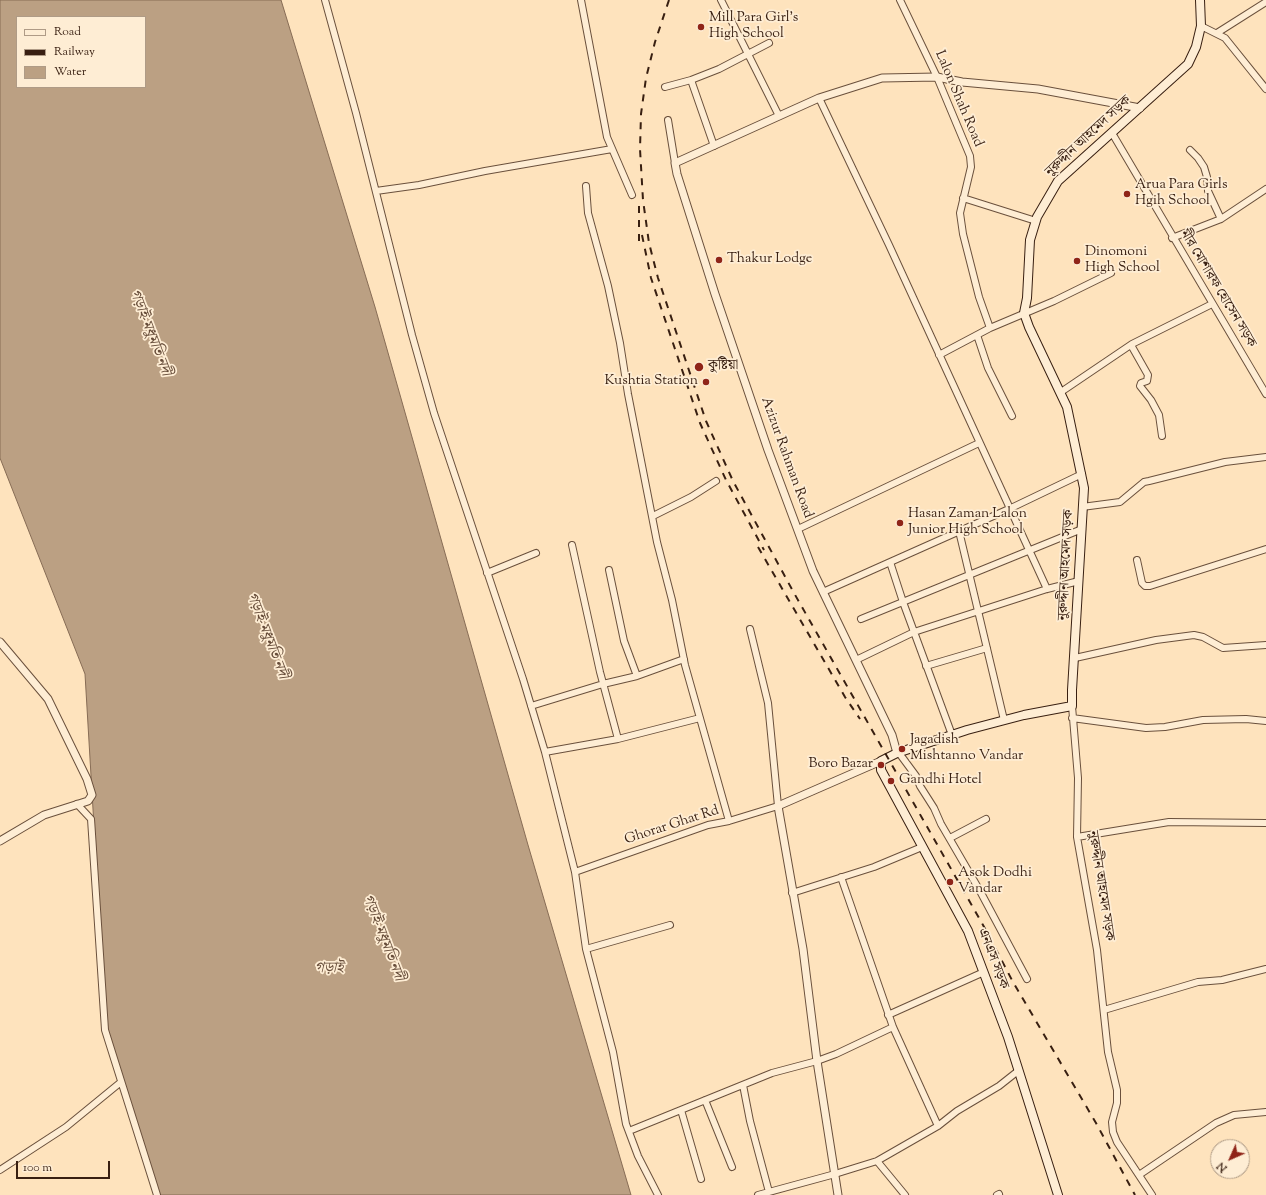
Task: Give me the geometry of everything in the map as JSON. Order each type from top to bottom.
[{"type":"main road","name":"নুরুদ্দীন আহমেদ সড়ক","points":[[1072,706],[1084,488],[1070,414],[1029,327],[1024,313],[1027,298],[1030,240],[1036,221],[1058,181],[1188,64],[1196,47],[1201,26],[1200,0]]},
{"type":"main road","points":[[881,761],[898,753],[952,735],[1004,720],[1072,706]]},
{"type":"main road","name":"এনএস সড়ক","points":[[881,761],[881,770],[968,931],[984,972],[1018,1071],[1058,1195]]},
{"type":"street","points":[[325,0],[376,191],[412,335],[434,412],[545,752],[575,872],[586,949],[613,1052],[629,1131],[638,1156],[658,1195]]},
{"type":"street","points":[[581,0],[607,137],[632,195]]},
{"type":"street","name":"Lalon Shah Road","points":[[900,0],[937,77],[970,156],[971,167],[960,213],[963,234],[979,297],[990,328]]},
{"type":"street","points":[[723,1],[779,116]]},
{"type":"street","points":[[1217,33],[1266,2]]},
{"type":"street","points":[[1201,26],[1225,38],[1266,89]]},
{"type":"street","points":[[664,88],[691,80],[749,54],[769,42]]},
{"type":"street","points":[[668,120],[675,163],[819,98],[882,78],[937,77],[962,82],[1038,89],[1140,108]]},
{"type":"street","points":[[691,80],[714,146]]},
{"type":"street","points":[[819,98],[1047,589]]},
{"type":"street","name":"মীর মোশারফ হোসেন সড়ক","points":[[1112,133],[1172,238],[1266,394]]},
{"type":"street","points":[[376,191],[419,185],[485,171],[612,149]]},
{"type":"street","points":[[1190,150],[1204,167],[1207,177],[1208,191],[1221,219]]},
{"type":"street","name":"Azizur Rahman Road","points":[[675,163],[677,174],[715,294],[768,450],[823,592],[892,736],[898,753]]},
{"type":"street","points":[[586,186],[588,213],[608,286],[620,343],[628,394],[684,659],[729,821]]},
{"type":"street","points":[[1172,238],[1221,219],[1266,189]]},
{"type":"street","points":[[963,198],[1036,221]]},
{"type":"street","points":[[939,355],[990,328],[1054,301],[1111,273]]},
{"type":"street","points":[[1060,392],[1131,345],[1212,304]]},
{"type":"street","points":[[977,335],[988,368],[1012,416]]},
{"type":"street","points":[[1131,345],[1148,375],[1147,381],[1141,383],[1140,386],[1151,400],[1159,415],[1162,436]]},
{"type":"street","points":[[798,529],[979,443]]},
{"type":"street","points":[[1082,508],[1120,502],[1144,482],[1225,462],[1266,457]]},
{"type":"street","points":[[823,592],[1009,509],[1082,474]]},
{"type":"street","points":[[653,516],[692,497],[716,481]]},
{"type":"street","points":[[861,619],[1082,529]]},
{"type":"street","points":[[959,531],[1004,720]]},
{"type":"street","points":[[572,545],[603,684],[618,739]]},
{"type":"street","points":[[1137,560],[1142,583],[1145,586],[1150,586],[1266,549]]},
{"type":"street","points":[[487,572],[536,553]]},
{"type":"street","points":[[890,562],[903,602],[952,735]]},
{"type":"street","points":[[608,570],[624,641],[637,676]]},
{"type":"street","points":[[856,660],[914,632],[1079,580]]},
{"type":"street","points":[[750,629],[768,703],[778,806],[803,949],[817,1061],[838,1195]]},
{"type":"street","points":[[1074,658],[1156,640],[1194,635],[1203,637],[1223,648],[1266,645]]},
{"type":"street","points":[[0,642],[48,699],[92,791],[92,798],[44,815],[0,841]]},
{"type":"street","points":[[926,666],[987,648]]},
{"type":"street","points":[[531,706],[603,684],[637,676],[684,659]]},
{"type":"street","name":"নুরুদ্দীন আহমেদ সড়ক","points":[[1072,706],[1078,778],[1077,837],[1096,950],[1108,1052],[1116,1090],[1116,1103],[1112,1122],[1113,1132],[1117,1142],[1152,1195]]},
{"type":"street","points":[[545,752],[618,739],[700,718]]},
{"type":"street","points":[[1072,718],[1146,728],[1165,728],[1203,720],[1246,719],[1266,721]]},
{"type":"street","points":[[898,753],[916,776],[920,786],[934,808],[941,824],[1027,978]]},
{"type":"street","points":[[778,806],[881,761]]},
{"type":"street","points":[[77,804],[91,819],[105,1030],[157,1195]]},
{"type":"street","name":"Ghorar Ghat Rd","points":[[575,872],[708,824],[729,821],[778,806]]},
{"type":"street","points":[[950,838],[986,819]]},
{"type":"street","points":[[1077,837],[1169,822],[1266,823]]},
{"type":"street","points":[[792,893],[874,867],[922,847]]},
{"type":"street","points":[[841,877],[892,1027],[938,1126]]},
{"type":"street","points":[[586,949],[670,925]]},
{"type":"street","points":[[1104,1010],[1198,982],[1222,980],[1266,969]]},
{"type":"street","points":[[888,1015],[984,972]]},
{"type":"street","points":[[629,1131],[772,1073],[817,1061],[892,1027]]},
{"type":"street","points":[[758,1195],[769,1192],[779,1192],[877,1161],[938,1126],[957,1111],[999,1086],[1018,1071]]},
{"type":"street","points":[[0,1170],[72,1123],[121,1082]]},
{"type":"street","points":[[743,1085],[750,1121],[769,1192]]},
{"type":"street","points":[[705,1100],[732,1167]]},
{"type":"street","points":[[681,1110],[701,1179]]},
{"type":"street","points":[[1139,1175],[1216,1123],[1234,1115],[1266,1112]]},
{"type":"street","points":[[877,1161],[904,1195]]},
{"type":"water","name":"গড়াই","points":[[0,0],[281,0],[375,307],[528,845],[631,1195],[159,1195],[106,1029],[85,674],[0,458]]},
{"type":"railway","points":[[669,0],[655,42],[646,78],[641,114],[640,149],[643,200],[649,243],[658,278],[706,421],[733,481],[794,593],[983,925],[1013,982],[1096,1123],[1135,1195]]},
{"type":"railway","points":[[639,203],[639,241]]},
{"type":"railway","points":[[642,235],[651,278],[700,423],[726,480],[764,550]]},
{"type":"railway","points":[[758,547],[845,697],[860,719]]},
{"type":"place","name":"Mill Para Girl's High School","points":[[701,27]]},
{"type":"place","name":"Arua Para Girls Hgih School","points":[[1127,194]]},
{"type":"place","name":"Thakur Lodge","points":[[719,260]]},
{"type":"place","name":"Dinomoni High School","points":[[1077,261]]},
{"type":"place","name":"কুষ্টিয়া","points":[[699,367]]},
{"type":"place","name":"Kushtia Station","points":[[706,382]]},
{"type":"place","name":"Hasan Zaman Lalon Junior High School","points":[[900,523]]},
{"type":"place","name":"Jagadish Mishtanno Vandar","points":[[902,749]]},
{"type":"place","name":"Boro Bazar","points":[[881,765]]},
{"type":"place","name":"Gandhi Hotel","points":[[891,781]]},
{"type":"place","name":"Asok Dodhi Vandar","points":[[950,882]]},
{"type":"water label","name":"গড়াই-মধুমতি নদী","points":[[149,333]]},
{"type":"water label","name":"গড়াই-মধুমতি নদী","points":[[266,636]]},
{"type":"water label","name":"গড়াই-মধুমতি নদী","points":[[382,938]]}]
